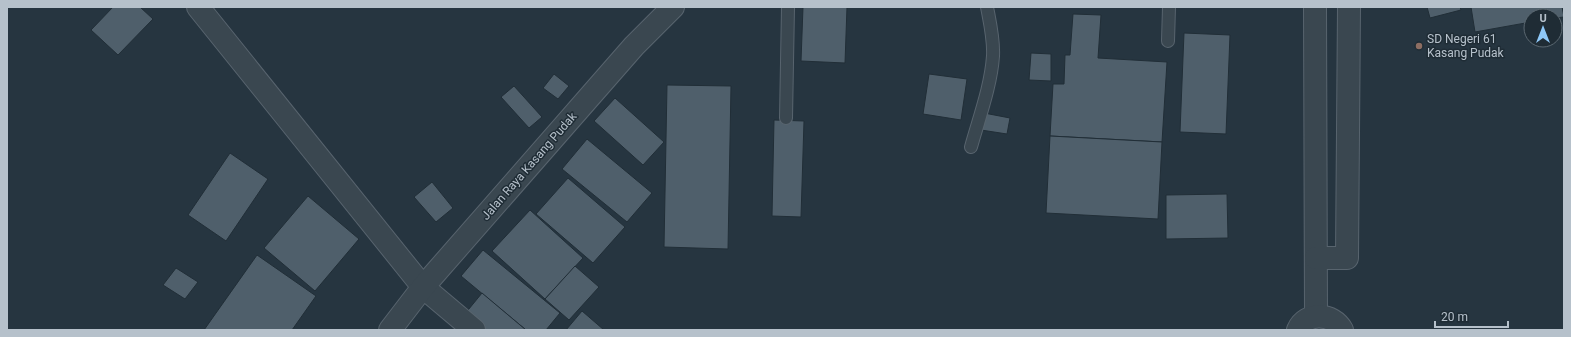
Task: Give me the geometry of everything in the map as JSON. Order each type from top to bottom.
[{"type":"street","points":[[198,7],[423,287],[474,330]]},
{"type":"street","name":"Jalan Raya Kasang Pudak","points":[[390,330],[423,287],[634,46],[673,7]]},
{"type":"street","points":[[1315,7],[1316,316]]},
{"type":"street","points":[[1316,258],[1347,258],[1349,7]]},
{"type":"street","points":[[1298,330],[1306,320],[1316,316],[1326,317],[1335,321],[1342,330]]},
{"type":"lane","points":[[786,118],[788,7]]},
{"type":"lane","points":[[971,147],[987,88],[993,57],[992,30],[987,7]]},
{"type":"lane","points":[[1168,41],[1169,7]]},
{"type":"building","points":[[113,7],[140,7],[153,19],[118,55],[91,30]]},
{"type":"building","points":[[803,7],[847,7],[845,63],[801,61]]},
{"type":"building","points":[[1427,7],[1460,7],[1461,10],[1430,18]]},
{"type":"building","points":[[1471,7],[1562,7],[1523,8],[1523,23],[1475,32]]},
{"type":"building","points":[[1073,14],[1101,15],[1098,58],[1167,62],[1162,142],[1050,136],[1053,84],[1064,84],[1065,55],[1070,55]]},
{"type":"building","points":[[1184,33],[1230,35],[1226,134],[1180,132]]},
{"type":"building","points":[[1031,53],[1051,54],[1051,81],[1029,80]]},
{"type":"building","points":[[554,74],[569,86],[558,99],[543,88]]},
{"type":"building","points":[[929,74],[967,79],[961,120],[923,114]]},
{"type":"building","points":[[667,85],[731,86],[728,249],[664,247]]},
{"type":"building","points":[[514,86],[542,117],[529,128],[501,97]]},
{"type":"building","points":[[615,98],[664,142],[643,165],[594,121]]},
{"type":"building","points":[[984,113],[1010,118],[1007,134],[981,130]]},
{"type":"building","points":[[774,120],[804,121],[801,217],[772,216]]},
{"type":"building","points":[[1050,136],[1162,142],[1158,219],[1046,213]]},
{"type":"building","points":[[587,139],[652,193],[627,222],[562,169]]},
{"type":"building","points":[[230,153],[268,179],[226,241],[188,215]]},
{"type":"building","points":[[568,178],[625,227],[593,263],[536,214]]},
{"type":"building","points":[[432,182],[453,208],[436,222],[414,197]]},
{"type":"building","points":[[1227,194],[1228,238],[1166,239],[1166,195]]},
{"type":"building","points":[[308,196],[359,239],[315,291],[264,248]]},
{"type":"building","points":[[530,210],[583,258],[545,299],[492,251]]},
{"type":"building","points":[[483,250],[560,313],[546,330],[526,330],[461,276]]},
{"type":"building","points":[[257,255],[316,296],[292,330],[204,330]]},
{"type":"building","points":[[575,266],[599,287],[569,320],[545,299]]},
{"type":"building","points":[[176,268],[198,282],[185,299],[163,285]]},
{"type":"building","points":[[482,293],[526,330],[481,330],[464,315]]},
{"type":"building","points":[[582,311],[604,330],[566,330]]},
{"type":"place","name":"SD Negeri 61 Kasang Pudak","points":[[1419,46]]}]
